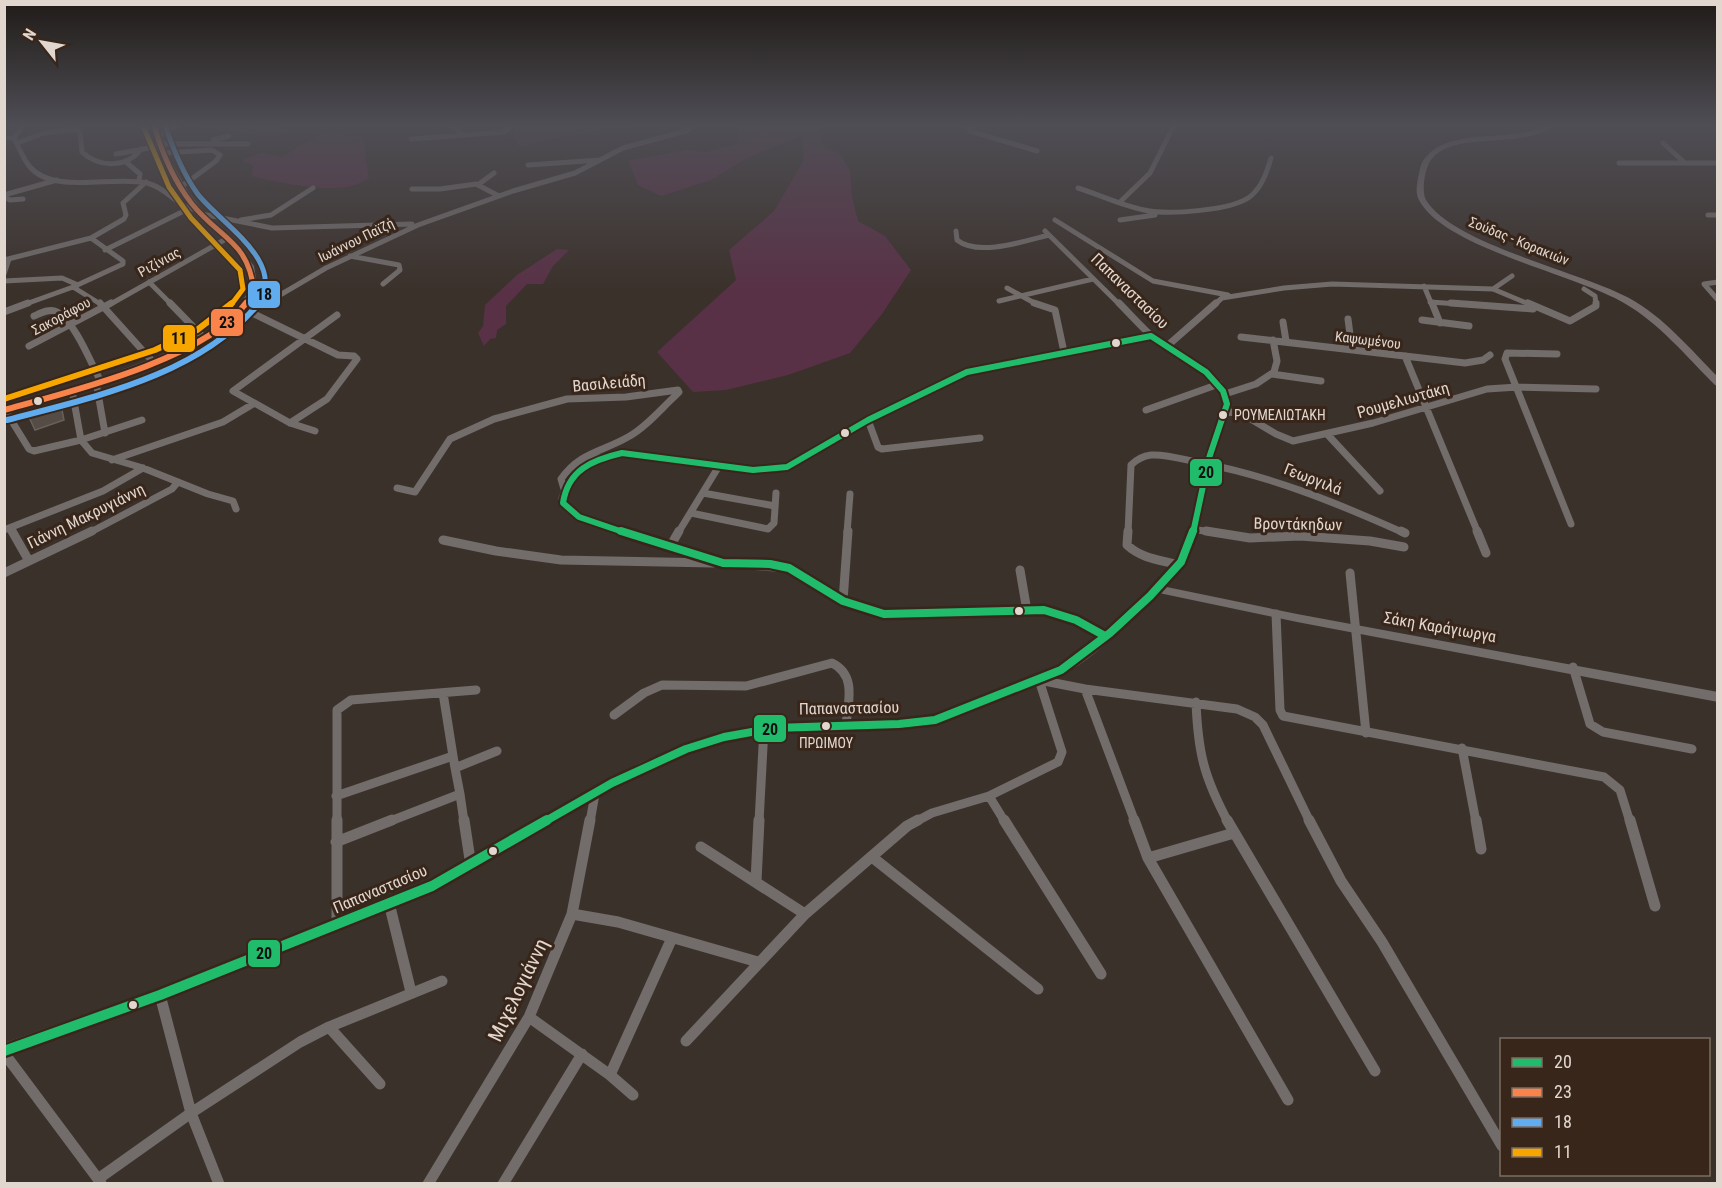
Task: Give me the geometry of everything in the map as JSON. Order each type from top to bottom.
[{"type":"main road","points":[[5,410],[153,362],[204,338],[244,311],[252,298],[255,286],[253,271],[200,213],[179,180]]},
{"type":"main road","name":"Σούδας - Κορακιών","points":[[1421,180],[1422,200],[1439,218],[1470,237],[1598,287],[1629,302],[1656,322],[1718,383]]},
{"type":"street","points":[[4,196],[19,189],[41,187],[56,180]]},
{"type":"street","points":[[63,180],[146,182],[163,189],[186,210],[272,228],[418,225]]},
{"type":"street","points":[[182,186],[190,180]]},
{"type":"street","points":[[412,189],[440,189],[479,184],[484,180]]},
{"type":"street","name":"Ιωάννου Παϊζή","points":[[265,301],[349,256],[418,225],[550,180]]},
{"type":"street","points":[[1120,202],[1142,180]]},
{"type":"street","points":[[1078,188],[1144,210],[1163,211],[1209,209],[1240,203],[1265,180]]},
{"type":"street","points":[[4,274],[7,259],[91,238],[124,219],[126,215],[122,208],[123,203],[146,182]]},
{"type":"street","points":[[479,184],[499,196]]},
{"type":"street","points":[[219,218],[253,219],[271,215],[314,188]]},
{"type":"street","points":[[4,196],[10,200],[23,199]]},
{"type":"street","points":[[105,250],[186,210]]},
{"type":"street","points":[[1120,220],[1156,215],[1163,211]]},
{"type":"street","points":[[1708,215],[1718,214]]},
{"type":"street","points":[[1056,220],[1153,281],[1175,287],[1232,295],[1332,284],[1493,289],[1564,320],[1574,320],[1596,306],[1595,296],[1584,289]]},
{"type":"street","name":"Παπαναστασίου","points":[[4,1052],[160,995],[432,886],[595,794],[692,748],[721,738],[764,728],[906,724],[941,719],[1039,680],[1076,661],[1157,589],[1180,565],[1188,550],[1208,463],[1227,404],[1225,394],[1220,384],[1189,360],[1151,336],[1047,233],[978,248],[961,244],[957,240],[956,231]]},
{"type":"street","points":[[4,312],[76,286],[123,264],[123,261],[91,238]]},
{"type":"street","name":"Ριζίνιας","points":[[104,306],[226,239]]},
{"type":"street","points":[[349,256],[399,265],[400,270],[383,284]]},
{"type":"street","points":[[1493,289],[1512,276]]},
{"type":"street","points":[[4,281],[63,278],[104,306],[153,362]]},
{"type":"street","points":[[999,301],[1093,279]]},
{"type":"street","points":[[149,282],[204,338]]},
{"type":"street","points":[[1718,282],[1704,284],[1718,300]]},
{"type":"street","points":[[1424,286],[1440,323]]},
{"type":"street","points":[[1007,288],[1035,304],[1055,310],[1064,352]]},
{"type":"street","points":[[1166,347],[1216,302],[1232,295]]},
{"type":"street","points":[[252,298],[265,301]]},
{"type":"street","points":[[244,311],[265,301]]},
{"type":"street","points":[[1430,302],[1539,309]]},
{"type":"street","name":"Σακοράφου","points":[[29,346],[70,327],[104,306]]},
{"type":"street","points":[[34,316],[52,310],[70,327],[98,381],[105,433]]},
{"type":"street","points":[[244,311],[338,355],[354,356],[357,359],[327,399],[290,423]]},
{"type":"street","points":[[315,431],[290,423],[233,391],[338,315]]},
{"type":"street","points":[[1348,319],[1352,350]]},
{"type":"street","points":[[1422,320],[1469,326]]},
{"type":"street","points":[[1283,322],[1286,341]]},
{"type":"street","points":[[723,563],[579,517],[562,503],[564,489],[580,468],[589,461],[610,454],[622,453],[753,470],[787,467],[917,394],[967,372],[1151,336]]},
{"type":"street","name":"Καψωμένου","points":[[1241,337],[1465,363],[1483,360],[1490,355]]},
{"type":"street","points":[[1225,394],[1256,384],[1272,374],[1277,361],[1273,340]]},
{"type":"street","points":[[1557,354],[1513,353],[1505,355],[1571,524]]},
{"type":"street","points":[[1405,356],[1486,553]]},
{"type":"street","points":[[1272,374],[1321,381]]},
{"type":"street","points":[[1146,410],[1220,384]]},
{"type":"street","name":"Ρουμελιωτάκη","points":[[1225,411],[1240,412],[1260,422],[1284,439],[1298,441],[1426,408],[1472,393],[1518,387],[1596,389]]},
{"type":"street","points":[[72,390],[81,440],[92,453],[143,468],[233,501],[236,509]]},
{"type":"street","name":"Βασιλειάδη","points":[[397,488],[415,492],[450,439],[494,419],[567,399],[626,398],[678,390],[679,392],[674,397],[629,436],[578,460],[561,479],[564,489]]},
{"type":"street","points":[[111,460],[223,422],[253,404]]},
{"type":"street","points":[[5,410],[31,450],[81,440],[142,420]]},
{"type":"street","points":[[868,420],[878,447],[882,449],[980,438]]},
{"type":"street","points":[[1327,434],[1380,490]]},
{"type":"street","name":"Γεωργιλά","points":[[1180,565],[1141,554],[1132,550],[1128,545],[1131,465],[1135,459],[1150,455],[1231,466],[1291,484],[1406,532]]},
{"type":"street","points":[[671,545],[719,466]]},
{"type":"street","points":[[29,561],[7,529],[103,491],[143,468]]},
{"type":"street","name":"Γιάννη Μακρυγιάννη","points":[[4,573],[122,517],[172,489],[178,482]]},
{"type":"street","points":[[703,493],[775,506]]},
{"type":"street","points":[[691,513],[768,529],[774,523],[776,493]]},
{"type":"street","points":[[843,601],[850,494]]},
{"type":"street","name":"Βροντάκηδων","points":[[1192,529],[1250,538],[1300,536],[1370,541],[1404,547]]},
{"type":"street","points":[[443,540],[561,560],[770,564],[789,568],[843,601],[885,614],[1044,610],[1063,613],[1080,620],[1104,636]]},
{"type":"street","points":[[1020,570],[1027,611]]},
{"type":"street","points":[[1350,573],[1366,733]]},
{"type":"street","name":"Σάκη Καράγιωργα","points":[[1157,589],[1276,614],[1573,667],[1718,697]]},
{"type":"street","points":[[1276,614],[1280,710],[1283,716],[1366,733],[1592,772],[1613,783],[1623,798],[1655,906]]},
{"type":"street","points":[[614,716],[644,693],[662,685],[746,686],[832,663],[843,668],[849,677],[846,725]]},
{"type":"street","points":[[1573,667],[1593,728],[1603,732],[1692,749]]},
{"type":"street","points":[[686,1041],[758,962],[805,915],[918,819],[989,796],[1052,766],[1061,758],[1061,747],[1039,680],[1085,689],[1237,709],[1255,717],[1263,725],[1336,872],[1382,942],[1500,1142]]},
{"type":"street","points":[[1085,689],[1148,858],[1288,1100]]},
{"type":"street","points":[[337,925],[337,710],[342,704],[351,700],[476,690]]},
{"type":"street","points":[[443,693],[471,866]]},
{"type":"street","points":[[1196,702],[1201,758],[1210,788],[1375,1071]]},
{"type":"street","points":[[756,881],[764,728]]},
{"type":"street","points":[[1461,748],[1481,849]]},
{"type":"street","points":[[455,768],[497,751]]},
{"type":"street","points":[[336,796],[453,756]]},
{"type":"street","points":[[336,842],[460,794]]},
{"type":"street","name":"Μιχελογιάννη","points":[[428,1184],[529,1017],[572,914],[595,794]]},
{"type":"street","points":[[989,796],[1101,974]]},
{"type":"street","points":[[1148,858],[1234,832]]},
{"type":"street","points":[[701,847],[805,915]]},
{"type":"street","points":[[872,857],[1038,989]]},
{"type":"street","points":[[388,903],[411,992]]},
{"type":"street","points":[[572,914],[597,917],[758,962]]},
{"type":"street","points":[[610,1075],[672,938]]},
{"type":"street","points":[[4,1052],[100,1181],[191,1113],[300,1042],[329,1027],[442,981]]},
{"type":"street","points":[[160,995],[191,1113],[219,1184]]},
{"type":"street","points":[[529,1017],[582,1054],[633,1095]]},
{"type":"street","points":[[329,1027],[380,1084]]},
{"type":"street","points":[[503,1184],[582,1054]]},
{"type":"shaded area","points":[[272,180],[365,180],[341,188],[302,186]]},
{"type":"shaded area","points":[[636,180],[710,180],[661,196],[638,185]]},
{"type":"shaded area","points":[[792,180],[851,180],[858,221],[885,236],[911,270],[882,314],[850,353],[788,375],[726,390],[693,392],[657,352],[736,280],[729,250],[774,211]]},
{"type":"shaded area","points":[[557,249],[569,250],[553,266],[543,284],[527,284],[506,306],[506,324],[497,330],[496,338],[490,339],[484,346],[478,333],[483,326],[485,305],[517,275]]},
{"type":"building","points":[[61,405],[64,420],[35,430],[28,415]]},
{"type":"transit line","name":"11","points":[[4,399],[155,350],[197,330],[229,308],[243,289],[240,270],[191,218],[166,180]]},
{"type":"transit line","name":"23","points":[[4,410],[62,394],[155,362],[210,334],[242,309],[254,292],[249,264],[237,247],[192,204],[177,180]]},
{"type":"transit line","name":"18","points":[[7,420],[104,392],[175,365],[207,349],[234,330],[254,309],[265,291],[261,265],[256,254],[245,240],[210,209],[188,180]]},
{"type":"transit line","name":"20","points":[[4,1051],[160,995],[432,886],[612,783],[686,749],[724,737],[774,728],[899,724],[935,720],[1061,670],[1110,633],[1150,596],[1181,562],[1191,540],[1209,458],[1227,404],[1223,391],[1206,372],[1151,336],[967,372],[868,420],[787,467],[753,470],[622,453],[591,462],[575,474],[569,482],[563,503],[579,517],[595,523],[723,563],[770,564],[789,568],[843,601],[884,614],[1044,610],[1076,620],[1105,636]]},
{"type":"place","name":"ΡΟΥΜΕΛΙΩΤΑΚΗ","points":[[1223,415]]},
{"type":"place","name":"ΠΡΩΙΜΟΥ","points":[[826,726]]}]
